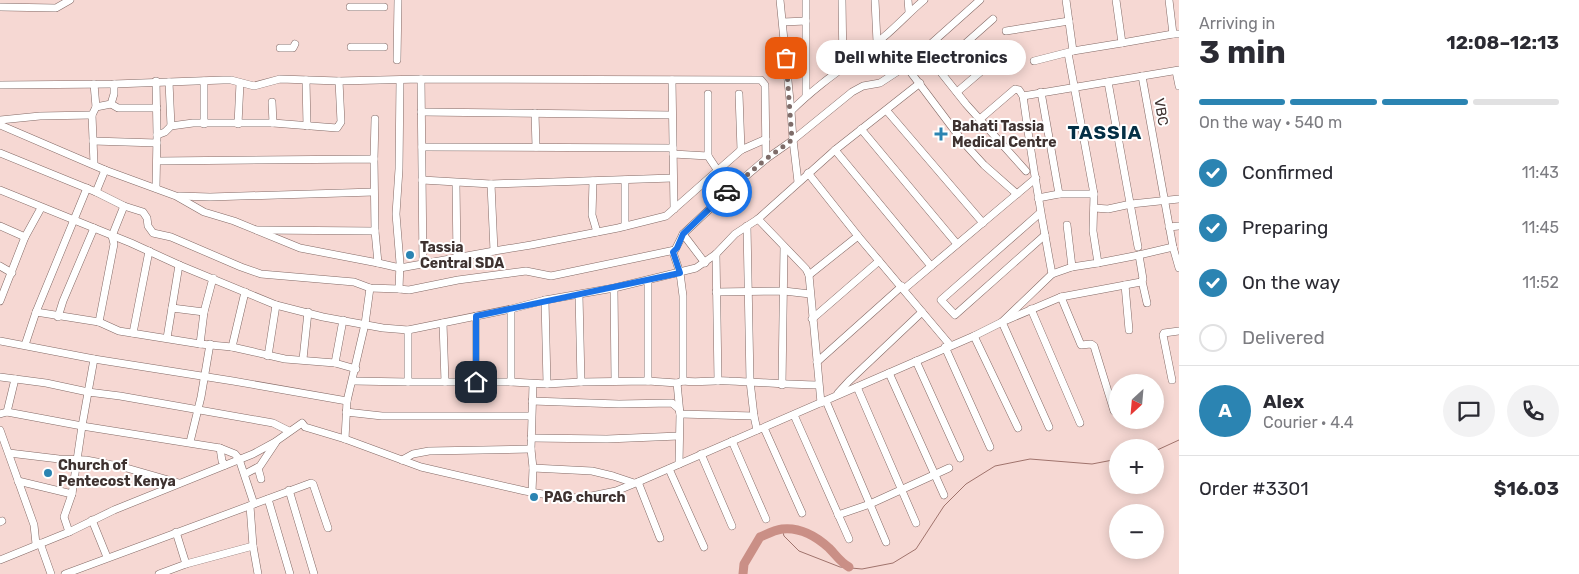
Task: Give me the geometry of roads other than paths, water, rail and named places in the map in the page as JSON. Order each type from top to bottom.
[{"type":"street","points":[[0,7],[56,8],[70,0]]},
{"type":"street","points":[[397,60],[398,0]]},
{"type":"street","points":[[780,0],[792,111],[792,140],[798,182]]},
{"type":"street","points":[[806,0],[806,96]]},
{"type":"street","points":[[842,0],[843,67]]},
{"type":"street","points":[[875,0],[877,42]]},
{"type":"street","points":[[908,0],[909,12]]},
{"type":"street","points":[[792,111],[806,96],[877,42],[924,0]]},
{"type":"street","points":[[0,153],[87,188],[124,206],[143,212],[152,233],[171,237],[261,274],[354,282],[370,288],[409,290],[458,280],[526,271],[551,276],[673,252],[677,248],[683,234],[766,159],[852,92],[863,86],[880,83],[906,66],[980,0]]},
{"type":"street","points":[[1066,0],[1076,87],[1094,194],[1093,231],[1098,263]]},
{"type":"street","points":[[1116,0],[1122,44]]},
{"type":"street","points":[[1034,61],[1071,52],[1176,34],[1169,0]]},
{"type":"street","points":[[350,7],[384,7]]},
{"type":"street","points":[[993,19],[940,66],[940,70],[1026,171]]},
{"type":"street","points":[[783,22],[806,21]]},
{"type":"street","points":[[1006,31],[1069,21]]},
{"type":"street","points":[[280,48],[293,48],[295,44]]},
{"type":"street","points":[[351,47],[384,47]]},
{"type":"street","points":[[957,92],[1005,51]]},
{"type":"street","points":[[906,66],[964,143],[984,165],[1017,194]]},
{"type":"street","points":[[1023,96],[1178,70],[1179,86]]},
{"type":"street","name":"VBC","points":[[1142,76],[1169,227],[1179,268]]},
{"type":"street","points":[[0,85],[231,80],[254,86],[280,79],[339,81],[421,79],[761,80],[765,85],[766,159]]},
{"type":"street","points":[[421,79],[423,264]]},
{"type":"street","points":[[306,80],[307,126]]},
{"type":"street","points":[[398,289],[400,268],[396,214],[399,169],[400,80]]},
{"type":"street","points":[[672,80],[674,209]]},
{"type":"street","points":[[156,81],[156,188]]},
{"type":"street","points":[[204,81],[204,124]]},
{"type":"street","points":[[93,141],[157,139],[171,126],[193,123],[273,123],[337,128],[341,122],[339,81]]},
{"type":"street","points":[[169,82],[171,126]]},
{"type":"street","points":[[238,124],[240,82]]},
{"type":"street","points":[[1108,82],[1138,247]]},
{"type":"street","points":[[0,190],[276,305],[323,317],[383,328],[408,330],[512,310],[545,300],[614,288],[696,268],[716,254],[736,234],[758,219],[835,150],[887,111],[920,83]]},
{"type":"street","points":[[94,84],[96,107],[92,114],[94,164]]},
{"type":"street","points":[[111,104],[114,84]]},
{"type":"street","points":[[980,119],[1015,89],[1020,90],[1023,96],[1040,213],[1052,274]]},
{"type":"street","points":[[1041,92],[1059,194]]},
{"type":"street","points":[[708,94],[708,156],[718,171]]},
{"type":"street","points":[[739,94],[741,150]]},
{"type":"street","points":[[272,102],[273,123]]},
{"type":"street","points":[[96,107],[111,104],[118,108],[157,108]]},
{"type":"street","points":[[887,111],[983,223]]},
{"type":"street","points":[[421,112],[672,115]]},
{"type":"street","points":[[535,113],[536,147]]},
{"type":"street","points":[[0,120],[92,114]]},
{"type":"street","points":[[375,118],[374,231],[378,263]]},
{"type":"street","points":[[0,125],[105,170],[176,196],[204,212],[300,248],[400,268],[531,245],[666,216],[741,150],[766,139]]},
{"type":"street","points":[[861,129],[957,244]]},
{"type":"street","points":[[422,148],[536,147],[673,151],[708,156]]},
{"type":"street","points":[[835,150],[931,266]]},
{"type":"street","points":[[156,161],[374,159]]},
{"type":"street","points":[[96,192],[105,170]]},
{"type":"street","points":[[808,173],[858,236],[903,287],[948,346],[990,447]]},
{"type":"street","points":[[422,180],[491,184],[673,178]]},
{"type":"street","points":[[817,362],[903,287],[931,266],[1036,178]]},
{"type":"street","points":[[625,180],[625,226]]},
{"type":"street","points":[[593,181],[592,215],[597,232]]},
{"type":"street","points":[[456,183],[457,258]]},
{"type":"street","points":[[491,184],[494,250]]},
{"type":"street","points":[[25,345],[36,312],[87,188]]},
{"type":"street","points":[[176,196],[210,197],[374,192]]},
{"type":"street","points":[[1038,198],[1059,194],[1094,194]]},
{"type":"street","points":[[1094,208],[1108,209],[1179,198]]},
{"type":"street","points":[[99,322],[114,244],[112,236],[124,206]]},
{"type":"street","points":[[1,296],[12,273],[25,237],[41,208]]},
{"type":"street","points":[[1040,213],[941,300],[955,315],[1044,235]]},
{"type":"street","points":[[758,219],[806,269],[809,275],[818,385],[886,542]]},
{"type":"street","points":[[1066,225],[1072,267]]},
{"type":"street","points":[[0,226],[25,237]]},
{"type":"street","points":[[747,226],[750,381],[754,416],[802,513]]},
{"type":"street","points":[[1169,227],[1179,226]]},
{"type":"street","points":[[58,317],[94,228]]},
{"type":"street","points":[[254,230],[374,231]]},
{"type":"street","points":[[683,234],[704,263]]},
{"type":"street","points":[[809,275],[858,236]]},
{"type":"street","points":[[782,385],[784,247]]},
{"type":"street","points":[[1002,322],[1052,274],[1072,267],[1173,247]]},
{"type":"street","points":[[133,333],[149,251]]},
{"type":"street","points":[[673,252],[680,273],[682,296],[679,464]]},
{"type":"street","points":[[716,254],[718,380]]},
{"type":"street","points":[[1139,255],[1147,304]]},
{"type":"street","points":[[812,319],[879,261]]},
{"type":"street","points":[[167,338],[179,265]]},
{"type":"street","points":[[0,266],[12,273]]},
{"type":"street","points":[[200,344],[204,312],[213,278]]},
{"type":"street","points":[[648,280],[648,381]]},
{"type":"street","points":[[0,560],[179,483],[225,466],[276,440],[302,423],[305,427],[439,472],[560,497],[582,498],[616,491],[824,402],[1031,309],[1061,298],[1142,282]]},
{"type":"street","points":[[1125,286],[1129,330]]},
{"type":"street","points":[[345,439],[346,412],[365,324],[370,288]]},
{"type":"street","points":[[614,288],[615,381]]},
{"type":"street","points":[[716,292],[784,291],[810,294]]},
{"type":"street","points":[[232,347],[245,292]]},
{"type":"street","points":[[579,295],[581,382]]},
{"type":"street","points":[[1061,298],[1082,345],[1091,344],[1094,346],[1109,395]]},
{"type":"street","points":[[545,300],[547,384]]},
{"type":"street","points":[[268,356],[276,305]]},
{"type":"street","points":[[172,308],[204,312]]},
{"type":"street","points":[[1031,309],[1080,423]]},
{"type":"street","points":[[511,382],[512,310]]},
{"type":"street","points":[[36,312],[99,322],[119,331],[200,344],[232,347],[268,356],[335,363],[356,369]]},
{"type":"street","points":[[303,359],[308,312]]},
{"type":"street","points":[[837,395],[849,381],[922,312]]},
{"type":"street","points":[[476,316],[476,382]]},
{"type":"street","points":[[335,363],[343,320]]},
{"type":"street","points":[[1002,322],[1049,427]]},
{"type":"street","points":[[443,323],[445,382]]},
{"type":"street","points":[[408,330],[408,382]]},
{"type":"street","points":[[1172,380],[1163,335],[1164,333],[1179,331]]},
{"type":"street","points":[[974,336],[1018,428]]},
{"type":"street","points":[[0,341],[94,359],[348,402]]},
{"type":"street","points":[[190,442],[210,344]]},
{"type":"street","points":[[68,532],[64,517],[72,494],[94,359]]},
{"type":"street","points":[[916,361],[960,458]]},
{"type":"street","points":[[889,373],[944,495]]},
{"type":"street","points":[[0,377],[46,383],[88,392],[273,423],[289,431]]},
{"type":"street","points":[[15,379],[4,413],[190,442],[220,448],[235,454],[239,459],[252,505],[254,546],[258,574]]},
{"type":"street","points":[[353,381],[547,384],[718,380],[782,385],[818,385]]},
{"type":"street","points":[[532,384],[532,492]]},
{"type":"street","points":[[857,387],[916,523]]},
{"type":"street","points":[[532,401],[619,404],[670,402],[678,407],[680,414]]},
{"type":"street","points":[[346,412],[382,416],[531,416]]},
{"type":"street","points":[[680,414],[754,416]]},
{"type":"street","points":[[794,415],[849,539]]},
{"type":"street","points":[[0,430],[34,525],[38,544],[51,574]]},
{"type":"street","points":[[531,438],[607,439],[679,436]]},
{"type":"street","points":[[244,474],[258,468],[276,440]]},
{"type":"street","points":[[732,441],[766,519]]},
{"type":"street","points":[[220,448],[222,461],[225,466]]},
{"type":"street","points":[[402,460],[412,454],[429,451],[531,449]]},
{"type":"street","points":[[9,453],[59,459],[77,459],[123,467],[179,483]]},
{"type":"street","points":[[702,454],[732,526]]},
{"type":"street","points":[[258,468],[261,479]]},
{"type":"street","points":[[533,468],[592,471],[636,483],[660,538]]},
{"type":"street","points":[[838,515],[870,504],[949,468]]},
{"type":"street","points":[[669,469],[704,546]]},
{"type":"street","points":[[18,481],[72,494]]},
{"type":"street","points":[[65,574],[312,483],[328,528]]},
{"type":"street","points":[[289,490],[314,574]]},
{"type":"street","points":[[268,499],[290,574]]},
{"type":"street","points":[[92,520],[107,557]]},
{"type":"street","points":[[176,532],[186,564]]},
{"type":"street","points":[[159,574],[186,564],[254,546]]},
{"type":"waterway","points":[[1164,447],[1179,440]]},
{"type":"waterway","points":[[782,529],[784,536],[799,551],[840,567],[862,569],[893,563],[916,549],[944,506],[966,484],[995,466],[1030,459],[1092,464],[1109,461]]},
{"type":"waterway","points":[[743,574],[744,564],[760,537],[782,529],[802,531],[814,537],[849,567]]},
{"type":"place","name":"Dell white Electronics","points":[[786,58]]},
{"type":"place","name":"Bahati Tassia Medical Centre","points":[[941,134]]},
{"type":"place","name":"Tassia Central SDA","points":[[410,255]]},
{"type":"place","name":"Church of Pentecost Kenya","points":[[48,473]]},
{"type":"place","name":"PAG church","points":[[534,497]]},
{"type":"district","name":"TASSIA","points":[[1105,132]]}]
